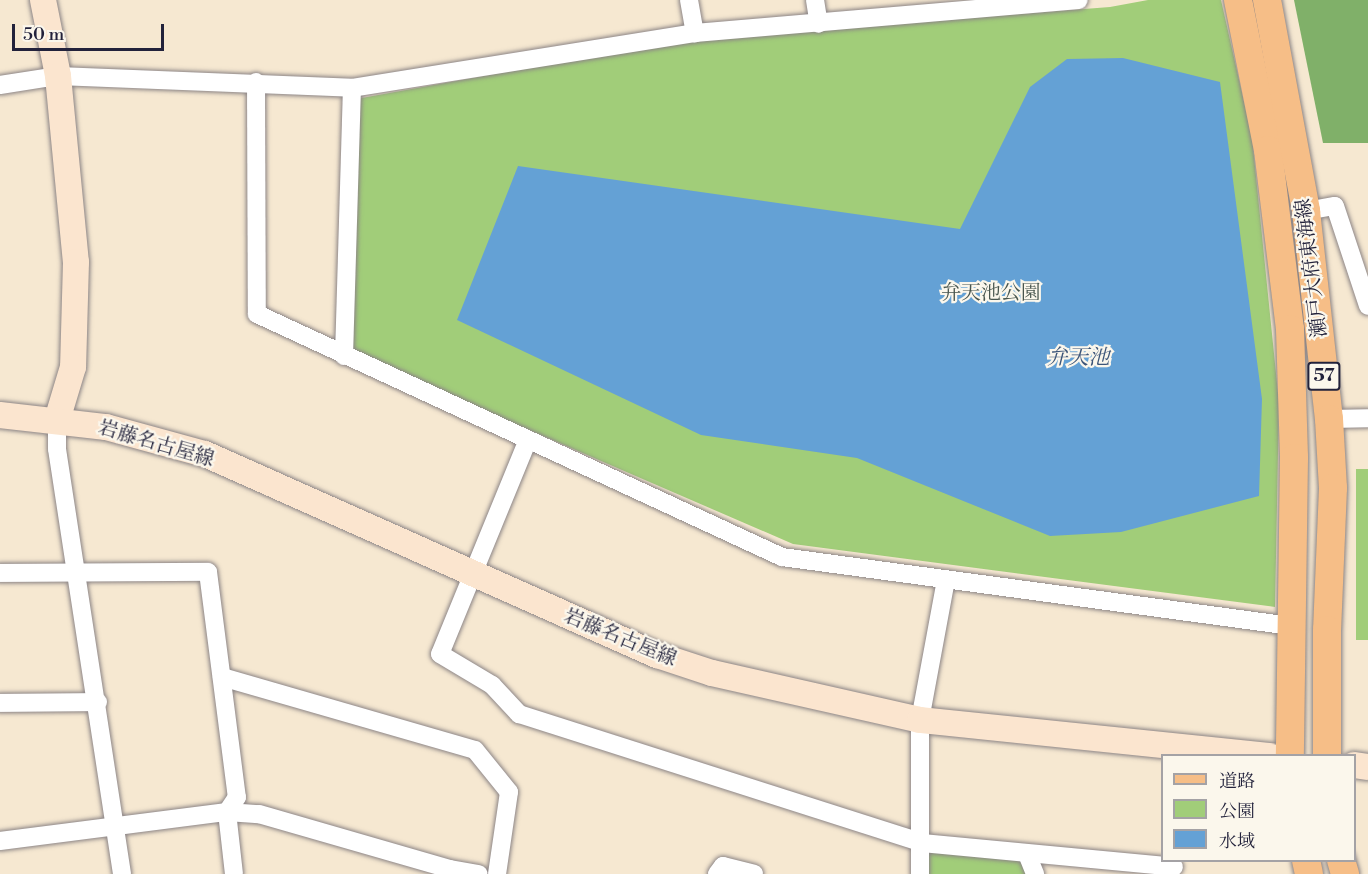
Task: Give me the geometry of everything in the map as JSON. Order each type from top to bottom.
[{"type":"main road","points":[[43,0],[58,76],[76,262],[73,367],[57,420]]},
{"type":"main road","name":"瀬戸大府東海線","points":[[1238,0],[1268,150],[1290,329],[1294,459],[1290,754]]},
{"type":"main road","name":"瀬戸大府東海線","points":[[1267,0],[1306,211],[1329,419],[1333,488],[1327,630],[1327,754]]},
{"type":"main road","name":"岩藤名古屋線","points":[[0,415],[106,427],[205,454],[470,574],[657,655],[712,673],[920,720],[1175,752],[1222,754]]},
{"type":"street","points":[[689,0],[695,33]]},
{"type":"street","points":[[815,0],[819,24]]},
{"type":"street","points":[[0,85],[58,76],[256,82],[352,88],[695,33],[819,24],[898,8],[1079,0]]},
{"type":"street","points":[[256,82],[256,314],[527,442],[783,557],[1291,626]]},
{"type":"street","points":[[344,356],[352,88]]},
{"type":"street","points":[[1306,211],[1335,206],[1368,306]]},
{"type":"street","points":[[1329,419],[1368,418]]},
{"type":"street","points":[[57,420],[57,449],[78,570],[123,874]]},
{"type":"street","points":[[527,442],[470,574],[440,654],[492,685],[519,714],[922,843],[1175,867]]},
{"type":"street","points":[[0,573],[78,570],[207,572],[237,797],[227,812],[234,874]]},
{"type":"street","points":[[920,874],[922,843],[920,720],[946,580]]},
{"type":"street","points":[[222,677],[475,750],[509,792],[497,874]]},
{"type":"street","points":[[0,703],[98,702]]},
{"type":"street","points":[[0,841],[227,812],[260,814],[450,869],[479,874]]},
{"type":"street","points":[[1027,854],[1035,874]]},
{"type":"street","points":[[717,874],[723,866],[754,874]]},
{"type":"green space","name":"弁天池公園","points":[[1148,0],[1221,0],[1252,137],[1279,403],[1275,607],[793,544],[344,350],[356,99],[689,39],[1110,7]]},
{"type":"green space","points":[[1294,0],[1368,0],[1368,143],[1323,143]]},
{"type":"green space","points":[[1356,469],[1368,469],[1368,640],[1356,640]]},
{"type":"green space","points":[[928,851],[1021,860],[1026,874],[927,874]]},
{"type":"water","name":"弁天池","points":[[1123,58],[1220,82],[1262,399],[1259,496],[1121,532],[1050,536],[857,458],[701,435],[457,320],[518,166],[960,229],[1030,87],[1067,59]]}]
